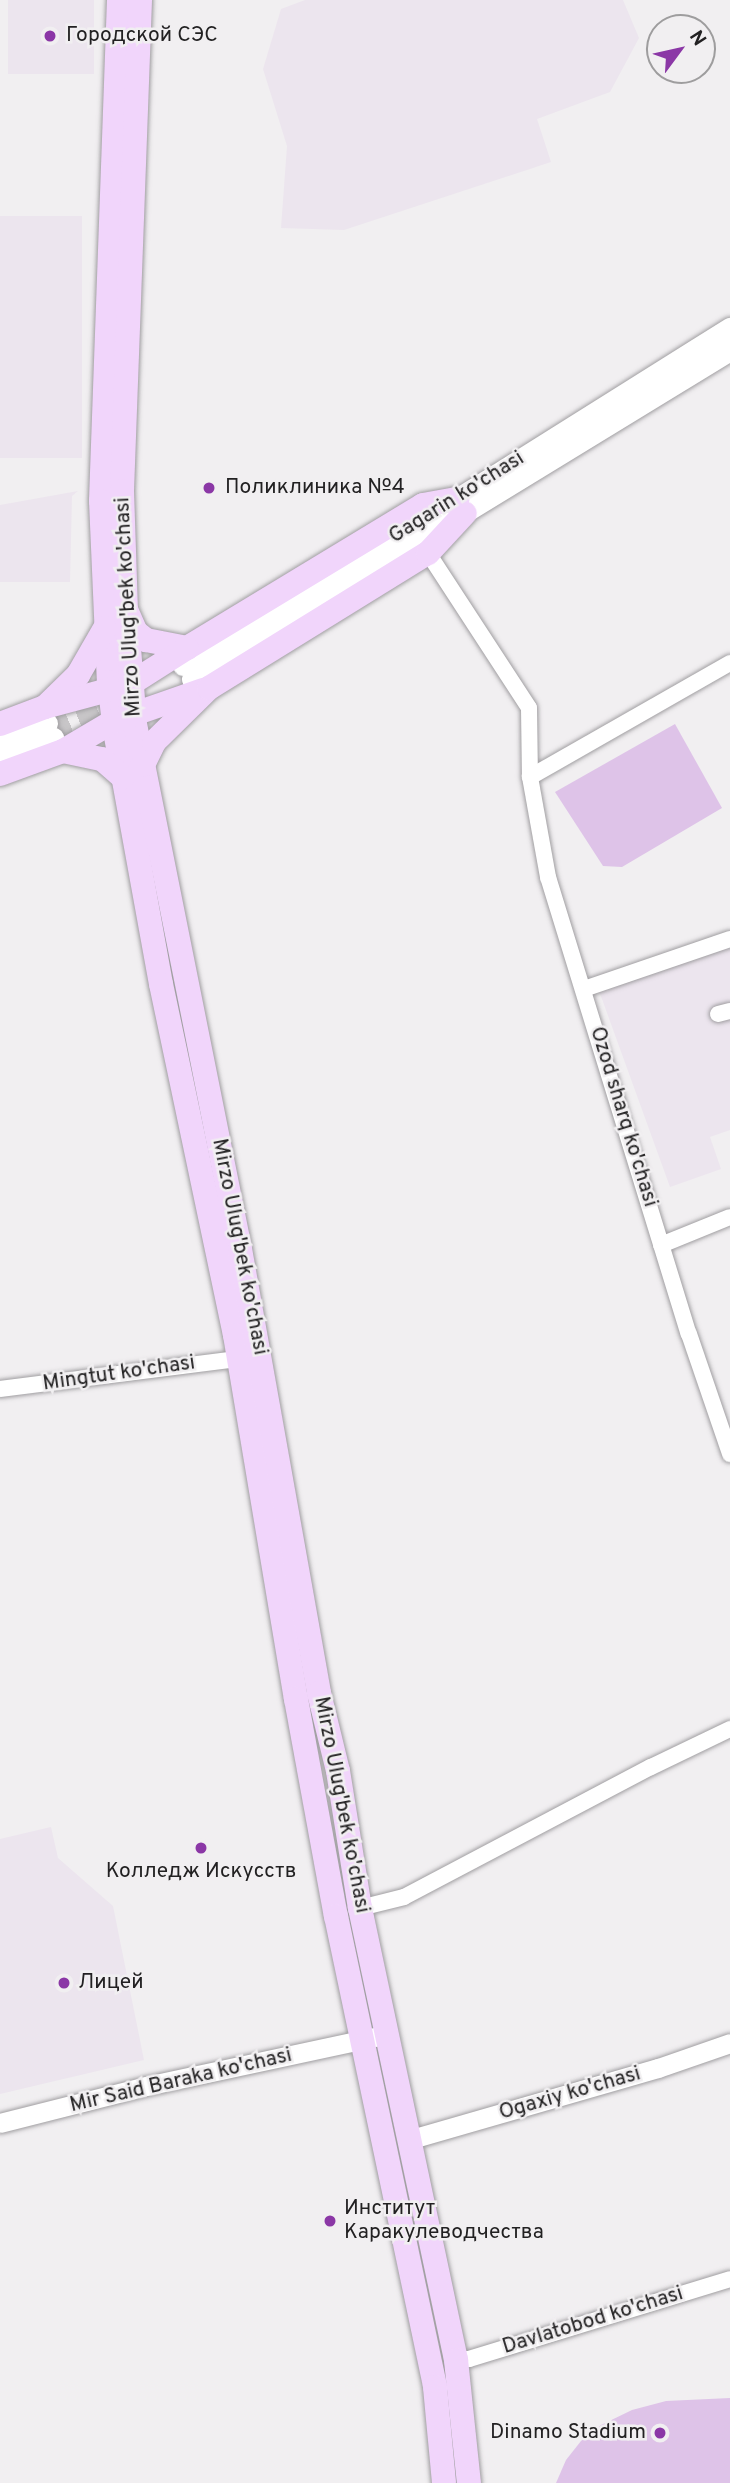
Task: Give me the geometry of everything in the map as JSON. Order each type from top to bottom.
[{"type":"main road","name":"Mirzo Ulug'bek ko'chasi","points":[[119,0],[101,501],[116,617],[120,688],[161,984],[239,1359],[311,1784],[435,2387],[443,2483]]},
{"type":"main road","name":"Mirzo Ulug'bek ko'chasi","points":[[116,617],[140,0]]},
{"type":"main road","name":"Gagarin ko'chasi","points":[[461,506],[730,328]]},
{"type":"main road","name":"Gagarin ko'chasi","points":[[461,506],[730,350]]},
{"type":"main road","points":[[0,740],[124,718],[424,505],[461,506]]},
{"type":"main road","points":[[0,758],[120,688],[193,670],[428,552],[461,506]]},
{"type":"main road","points":[[0,774],[52,730],[78,675],[116,617],[145,640],[159,645],[193,670]]},
{"type":"main road","points":[[0,724],[52,730],[102,759],[133,771],[154,742],[193,670]]},
{"type":"main road","name":"Mirzo Ulug'bek ko'chasi","points":[[133,771],[240,1249],[319,1693],[338,1771],[360,1908],[456,2360],[469,2483]]},
{"type":"street","name":"Ozod sharq ko'chasi","points":[[428,552],[529,708],[530,777],[548,877],[661,1245],[730,1454]]},
{"type":"street","points":[[530,777],[730,663]]},
{"type":"street","points":[[584,989],[730,939]]},
{"type":"street","points":[[661,1245],[730,1217]]},
{"type":"street","name":"Mingtut ko'chasi","points":[[0,1389],[239,1359]]},
{"type":"street","points":[[360,1908],[414,1892],[651,1767],[730,1729]]},
{"type":"street","name":"Mir Said Baraka ko'chasi","points":[[0,2123],[146,2086],[386,2034]]},
{"type":"street","name":"Ogaxiy ko'chasi","points":[[408,2140],[658,2068],[730,2043]]},
{"type":"street","name":"Davlatobod ko'chasi","points":[[456,2360],[469,2359],[730,2279]]},
{"type":"shaded area","name":"Городской СЭС","points":[[8,0],[94,0],[94,74],[8,74]]},
{"type":"shaded area","points":[[305,0],[623,0],[639,38],[610,92],[537,119],[551,162],[344,230],[281,228],[287,146],[263,69],[281,9]]},
{"type":"shaded area","points":[[0,216],[82,216],[82,458],[0,458]]},
{"type":"shaded area","points":[[78,491],[72,496],[70,582],[0,582],[0,505]]},
{"type":"shaded area","points":[[675,724],[722,808],[622,867],[603,866],[555,792]]},
{"type":"shaded area","points":[[730,941],[730,1130],[710,1137],[721,1169],[670,1187],[598,988]]},
{"type":"shaded area","name":"Лицей","points":[[51,1827],[58,1858],[113,1906],[144,2060],[0,2094],[0,1839]]},
{"type":"shaded area","name":"Dinamo Stadium","points":[[730,2398],[730,2483],[556,2483],[566,2460],[581,2441],[601,2425],[632,2410],[666,2401]]},
{"type":"tunnel","points":[[47,723],[108,700]]},
{"type":"tunnel","points":[[53,738],[103,719]]},
{"type":"place","name":"Городской СЭС","points":[[50,36]]},
{"type":"place","name":"Поликлиника №4","points":[[209,488]]},
{"type":"place","name":"Колледж Искусств","points":[[201,1848]]},
{"type":"place","name":"Лицей","points":[[64,1983]]},
{"type":"place","name":"Институт Каракулеводчества","points":[[330,2221]]},
{"type":"place","name":"Dinamo Stadium","points":[[660,2433]]}]
